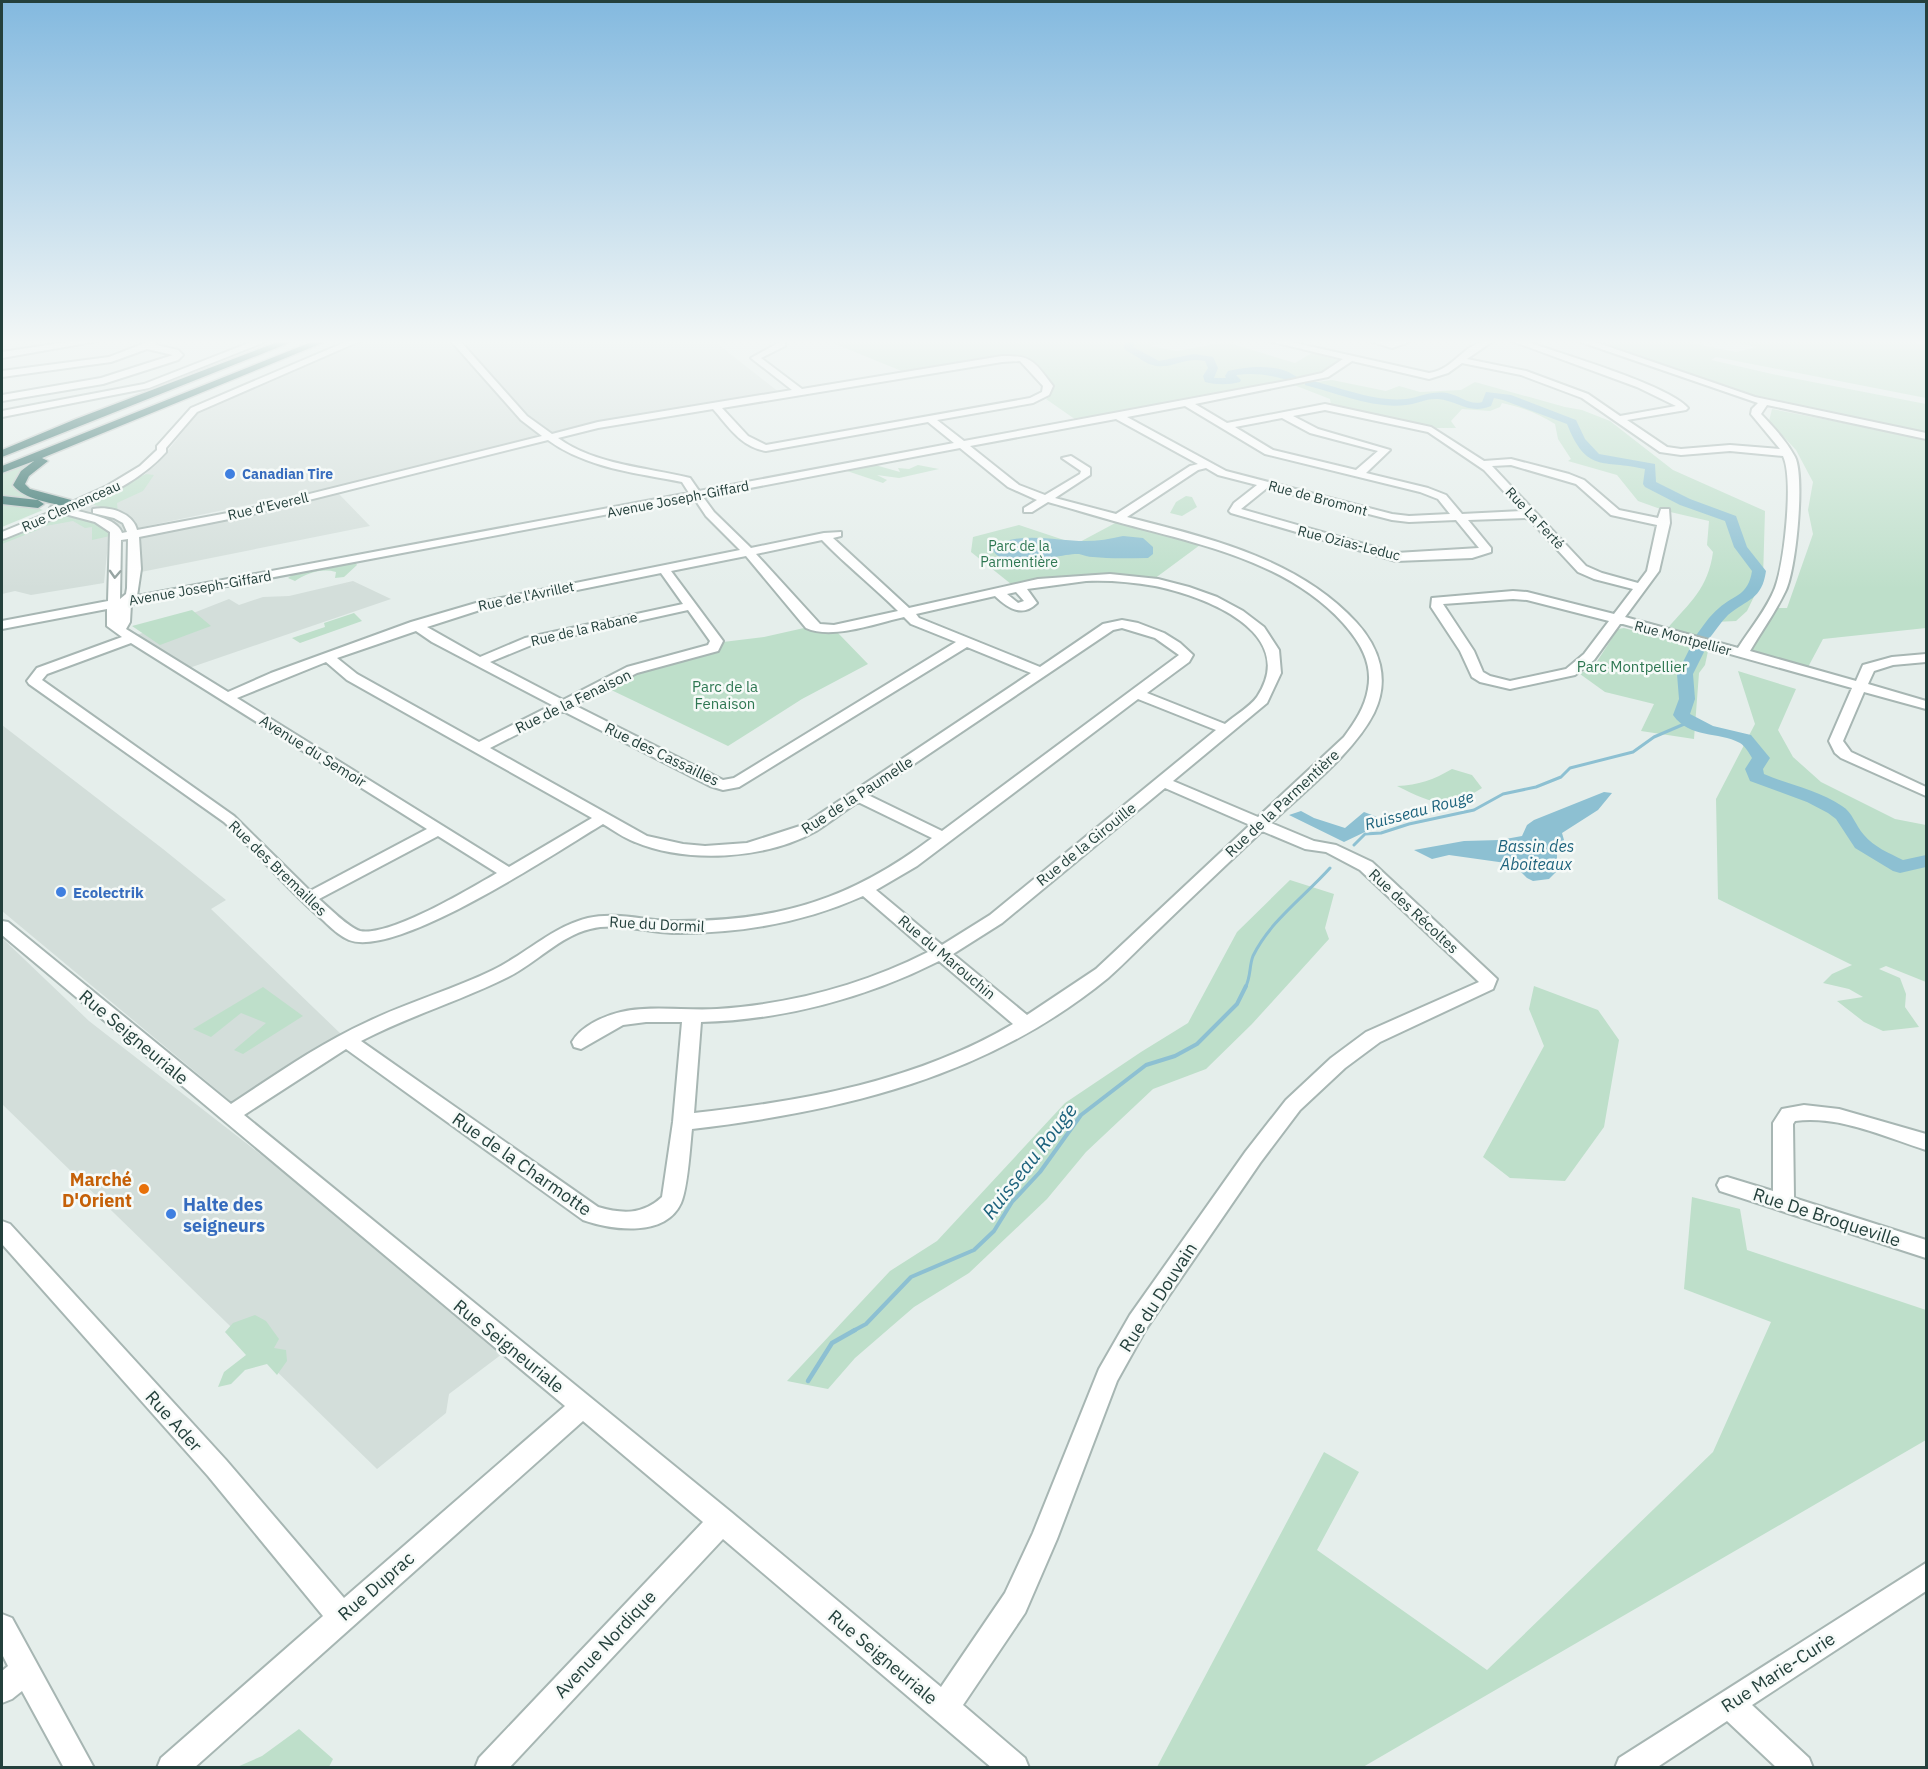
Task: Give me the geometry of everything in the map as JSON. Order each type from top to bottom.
[{"type":"highway","points":[[2,445],[73,424]]},
{"type":"highway","points":[[2,454],[75,424]]},
{"type":"highway","points":[[2,470],[117,424]]},
{"type":"highway","points":[[66,506],[26,492],[19,485],[20,479],[39,463],[98,431]]},
{"type":"highway","points":[[2,500],[66,506]]},
{"type":"street","name":"Rue Clemenceau","points":[[2,536],[141,472],[152,462],[182,424]]},
{"type":"street","name":"Rue de la Girouille","points":[[533,424],[578,455],[686,480],[710,514],[747,550],[811,625],[817,628],[834,628],[1018,587],[1065,579],[1133,579],[1198,593],[1238,614],[1254,625],[1268,641],[1275,655],[1276,669],[1272,686],[1262,700],[996,919],[942,953],[881,980],[813,1001],[737,1013],[626,1017],[598,1026],[581,1042]]},
{"type":"street","name":"Rue d'Everell","points":[[116,538],[249,512],[606,424]]},
{"type":"street","points":[[733,424],[750,442],[760,448],[903,424]]},
{"type":"street","name":"Rue de la Parmentière","points":[[683,1122],[808,1107],[877,1090],[966,1058],[1065,1002],[1102,973],[1349,740],[1363,722],[1373,702],[1377,681],[1367,643],[1333,604],[1305,584],[1279,569],[1220,548],[1018,489],[936,424]]},
{"type":"street","name":"Avenue Joseph-Giffard","points":[[2,625],[1078,424]]},
{"type":"street","name":"Rue de Bromont","points":[[1132,424],[1222,473],[1399,519],[1533,514]]},
{"type":"street","name":"Rue Ozias-Leduc","points":[[1222,424],[1269,452],[1437,494],[1460,517],[1487,550],[1484,553],[1396,557],[1235,511],[1238,505],[1266,484]]},
{"type":"street","name":"Rue La Ferté","points":[[1226,426],[1239,424]]},
{"type":"street","points":[[1300,424],[1314,431],[1385,450],[1358,474]]},
{"type":"street","name":"Rue La Ferté","points":[[1401,424],[1442,436],[1483,464],[1533,514],[1582,569],[1598,576],[1640,587]]},
{"type":"street","points":[[1625,424],[1658,447],[1668,451],[1730,448],[1787,453]]},
{"type":"street","points":[[1742,653],[1780,591],[1788,566],[1793,476],[1787,453],[1764,424]]},
{"type":"street","points":[[1867,424],[1926,436]]},
{"type":"street","points":[[1028,510],[1085,475],[1086,470],[1067,458]]},
{"type":"street","points":[[1483,464],[1518,463],[1566,476],[1580,482],[1615,513],[1665,517],[1653,571],[1617,620]]},
{"type":"street","points":[[1117,518],[1194,468],[1206,465]]},
{"type":"street","name":"Rue Clemenceau","points":[[2,530],[66,506]]},
{"type":"street","points":[[66,506],[128,521],[133,535],[135,568],[132,593],[120,603]]},
{"type":"street","points":[[66,506],[110,525],[116,531],[120,603],[113,626],[125,633]]},
{"type":"street","name":"Rue de l'Avrillet","points":[[227,697],[416,625],[509,599],[831,535],[850,562],[876,582],[906,613]]},
{"type":"street","name":"Rue de la Fenaison","points":[[479,748],[632,670],[713,648],[717,641],[663,568]]},
{"type":"street","points":[[997,592],[1015,607],[1028,606],[1031,603],[1030,600],[1018,587]]},
{"type":"street","name":"Rue Montpellier","points":[[1617,620],[1589,657],[1570,672],[1526,683],[1501,684],[1477,674],[1467,651],[1437,607],[1436,601],[1527,596],[1742,653],[1926,705]]},
{"type":"street","name":"Rue de la Rabane","points":[[481,661],[530,641],[690,606]]},
{"type":"street","points":[[906,613],[926,627],[1040,672]]},
{"type":"street","name":"Rue de la Paumelle","points":[[327,657],[352,677],[641,839],[663,847],[692,851],[745,849],[768,844],[809,828],[1108,627],[1126,624],[1173,644],[1186,655],[1184,659],[1137,694]]},
{"type":"street","name":"Rue des Cassailles","points":[[416,625],[437,639],[715,783],[731,784],[739,782],[964,642]]},
{"type":"street","name":"Avenue du Semoir","points":[[125,633],[508,873]]},
{"type":"street","name":"Rue des Bremailles","points":[[125,633],[42,671],[34,681],[229,819],[250,836],[307,899],[356,937],[377,938],[438,912],[602,818]]},
{"type":"street","points":[[1926,658],[1878,664],[1868,668],[1836,741],[1839,750],[1926,792]]},
{"type":"street","points":[[1137,694],[1226,729]]},
{"type":"street","name":"Rue du Dormil","points":[[228,1115],[347,1040],[430,1001],[500,975],[580,926],[599,921],[618,921],[661,927],[706,928],[741,925],[803,913],[866,890],[888,878],[944,838],[1137,694]]},
{"type":"street","name":"Rue des Récoltes","points":[[1168,778],[1265,819],[1311,846],[1330,848],[1366,866],[1488,979],[1487,985]]},
{"type":"street","points":[[858,796],[944,838]]},
{"type":"street","points":[[307,899],[437,830]]},
{"type":"street","name":"Rue du Marouchin","points":[[866,890],[1027,1025]]},
{"type":"street","name":"Rue Seigneuriale","points":[[2,926],[722,1521],[1015,1767]]},
{"type":"street","name":"Rue du Douvain","points":[[944,1708],[1016,1603],[1044,1539],[1107,1377],[1138,1322],[1253,1157],[1293,1105],[1338,1063],[1373,1037],[1487,985]]},
{"type":"street","name":"Rue de la Charmotte","points":[[347,1040],[591,1214],[612,1221],[629,1222],[647,1218],[664,1210],[672,1200],[683,1122],[692,1016]]},
{"type":"street","points":[[1784,1203],[1783,1123],[1789,1114],[1800,1111],[1828,1114],[1926,1142]]},
{"type":"street","name":"Rue De Broqueville","points":[[1727,1185],[1926,1249]]},
{"type":"street","name":"Rue Ader","points":[[2,1230],[217,1468],[341,1616]]},
{"type":"street","name":"Rue Duprac","points":[[171,1767],[582,1406]]},
{"type":"street","name":"Avenue Nordique","points":[[489,1767],[722,1521]]},
{"type":"street","name":"Rue Marie-Curie","points":[[1629,1767],[1926,1576]]},
{"type":"street","points":[[2,1628],[80,1767]]},
{"type":"street","points":[[2,1689],[25,1670]]},
{"type":"street","points":[[1730,1703],[1799,1767]]},
{"type":"shaded area","points":[[189,424],[594,424],[367,480],[109,534],[104,583],[31,595],[15,591],[2,594],[2,537],[90,501],[144,475],[158,463]]},
{"type":"shaded area","points":[[338,493],[370,526],[141,572],[140,539],[142,537],[229,520]]},
{"type":"shaded area","points":[[353,581],[391,599],[189,668],[137,635],[229,599],[239,605],[263,597],[289,596]]},
{"type":"shaded area","points":[[2,725],[226,900],[211,909],[342,1035],[234,1104],[2,911]]},
{"type":"shaded area","points":[[2,938],[89,1021],[510,1348],[449,1394],[446,1413],[377,1469],[2,1104]]},
{"type":"green space","points":[[1410,424],[1453,424],[1456,428],[1429,428]]},
{"type":"green space","points":[[1555,424],[1613,424],[1673,470],[1765,511],[1763,578],[1747,611],[1736,621],[1715,622],[1699,636],[1667,629],[1697,594],[1707,576],[1713,552],[1707,545],[1709,521],[1666,511],[1638,501],[1617,475],[1568,461],[1571,459],[1558,439]]},
{"type":"green space","points":[[1771,424],[1847,424],[1926,439],[1926,628],[1823,639],[1807,669],[1755,655],[1749,651],[1778,608],[1787,608],[1813,534],[1808,510],[1813,482],[1796,450]]},
{"type":"green space","points":[[1886,424],[1926,424],[1926,432]]},
{"type":"green space","points":[[58,451],[19,475],[14,486],[22,493],[48,501],[2,498],[2,473]]},
{"type":"green space","points":[[875,465],[900,472],[898,468],[909,469],[918,465],[939,469],[899,478],[877,475],[887,480],[883,483],[844,470]]},
{"type":"green space","points":[[146,474],[154,475],[143,491],[117,503],[118,513],[92,504],[97,498]]},
{"type":"green space","points":[[1186,496],[1192,497],[1197,507],[1182,516],[1170,513],[1176,502]]},
{"type":"green space","points":[[2,501],[16,501],[43,510],[2,527]]},
{"type":"green space","points":[[66,515],[98,524],[109,531],[110,536],[92,540],[92,527],[85,528],[73,521],[40,527],[40,529],[2,544],[2,538]]},
{"type":"green space","name":"Parc de la Parmentière","points":[[1119,521],[1200,545],[1154,579],[1082,576],[1047,578],[1011,584],[971,552],[973,537],[1019,525],[1076,544]]},
{"type":"green space","points":[[354,560],[357,565],[344,577],[335,578],[336,572],[320,571],[295,581],[288,578],[295,573]]},
{"type":"green space","points":[[192,610],[211,626],[160,645],[132,626]]},
{"type":"green space","points":[[354,613],[362,621],[300,643],[292,638],[325,627],[324,623]]},
{"type":"green space","name":"Parc de la Fenaison","points":[[804,628],[817,633],[838,633],[868,664],[802,699],[728,746],[605,687],[626,675],[710,653],[723,642],[764,637]]},
{"type":"green space","name":"Parc Montpellier","points":[[1624,628],[1708,651],[1705,665],[1699,673],[1694,739],[1641,731],[1654,704],[1605,692],[1580,674],[1596,663],[1618,629]]},
{"type":"green space","points":[[1738,671],[1796,689],[1778,730],[1793,757],[1821,782],[1895,819],[1926,825],[1926,982],[1886,966],[1879,969],[1900,978],[1906,994],[1905,1007],[1919,1027],[1883,1031],[1864,1022],[1837,1001],[1863,997],[1849,989],[1823,983],[1832,974],[1852,965],[1718,899],[1716,799],[1755,724]]},
{"type":"green space","points":[[1452,769],[1472,775],[1482,788],[1459,800],[1440,802],[1421,797],[1397,786],[1426,781]]},
{"type":"green space","points":[[1290,880],[1334,894],[1325,928],[1329,939],[1252,1024],[1206,1069],[1153,1089],[1086,1152],[1047,1199],[969,1273],[914,1307],[855,1358],[828,1389],[787,1381],[890,1271],[937,1241],[1065,1103],[1188,1023],[1237,932]]},
{"type":"green space","points":[[1534,986],[1598,1010],[1619,1040],[1604,1127],[1565,1181],[1510,1178],[1483,1157],[1544,1046],[1529,1009]]},
{"type":"green space","points":[[263,987],[303,1016],[243,1054],[234,1050],[266,1023],[241,1013],[211,1037],[193,1029]]},
{"type":"green space","points":[[1692,1197],[1740,1209],[1747,1250],[1926,1310],[1926,1440],[1363,1767],[1157,1767],[1324,1452],[1359,1472],[1317,1550],[1487,1670],[1713,1452],[1771,1322],[1684,1289]]},
{"type":"green space","points":[[255,1315],[266,1321],[279,1339],[274,1348],[286,1350],[287,1361],[277,1375],[267,1364],[245,1370],[231,1384],[218,1387],[224,1372],[246,1355],[225,1332],[233,1323]]},
{"type":"green space","points":[[299,1729],[333,1759],[329,1767],[237,1767],[262,1756]]},
{"type":"water","points":[[1123,536],[1143,538],[1153,547],[1153,554],[1148,558],[1121,558],[1091,557],[1079,554],[1018,561],[998,556],[992,548],[1013,539],[1090,541]]},
{"type":"water","name":"Bassin des Aboiteaux","points":[[1604,792],[1612,793],[1598,810],[1562,833],[1564,840],[1557,851],[1557,871],[1549,879],[1533,881],[1513,864],[1449,855],[1432,859],[1414,850],[1464,841],[1500,840],[1522,836],[1527,825],[1534,820]]},
{"type":"water","points":[[1301,811],[1314,818],[1345,828],[1364,812],[1388,821],[1344,842],[1289,815]]},
{"type":"waterway","points":[[1573,424],[1586,450],[1595,457],[1651,467],[1649,484],[1685,502],[1731,519],[1740,547],[1759,571],[1758,580],[1752,592],[1723,612],[1702,638]]},
{"type":"waterway","points":[[1699,646],[1685,674],[1687,699],[1681,715],[1689,722],[1707,730],[1745,739],[1761,758],[1754,769],[1756,777],[1813,798],[1834,809],[1842,815],[1857,839],[1877,855],[1900,867],[1926,861]]},
{"type":"waterway","name":"Ruisseau Rouge","points":[[1354,845],[1365,834],[1381,833],[1409,824],[1474,810],[1503,794],[1536,787],[1561,777],[1570,768],[1633,752],[1654,737],[1689,722]]},
{"type":"waterway","name":"Ruisseau Rouge","points":[[1245,988],[1253,956],[1260,943],[1278,920],[1330,868]]},
{"type":"waterway","name":"Ruisseau Rouge","points":[[853,1331],[866,1324],[911,1277],[974,1250],[994,1231],[1012,1202],[1040,1172],[1081,1115],[1146,1065],[1175,1056],[1197,1044],[1237,1004],[1245,988]]},
{"type":"waterway","name":"Ruisseau Rouge","points":[[808,1381],[832,1343],[855,1330]]},
{"type":"place","name":"Canadian Tire","points":[[230,474]]},
{"type":"place","name":"Ecolectrik","points":[[61,892]]},
{"type":"place","name":"Marché D'Orient","points":[[144,1189]]},
{"type":"place","name":"Halte des seigneurs","points":[[171,1214]]}]
